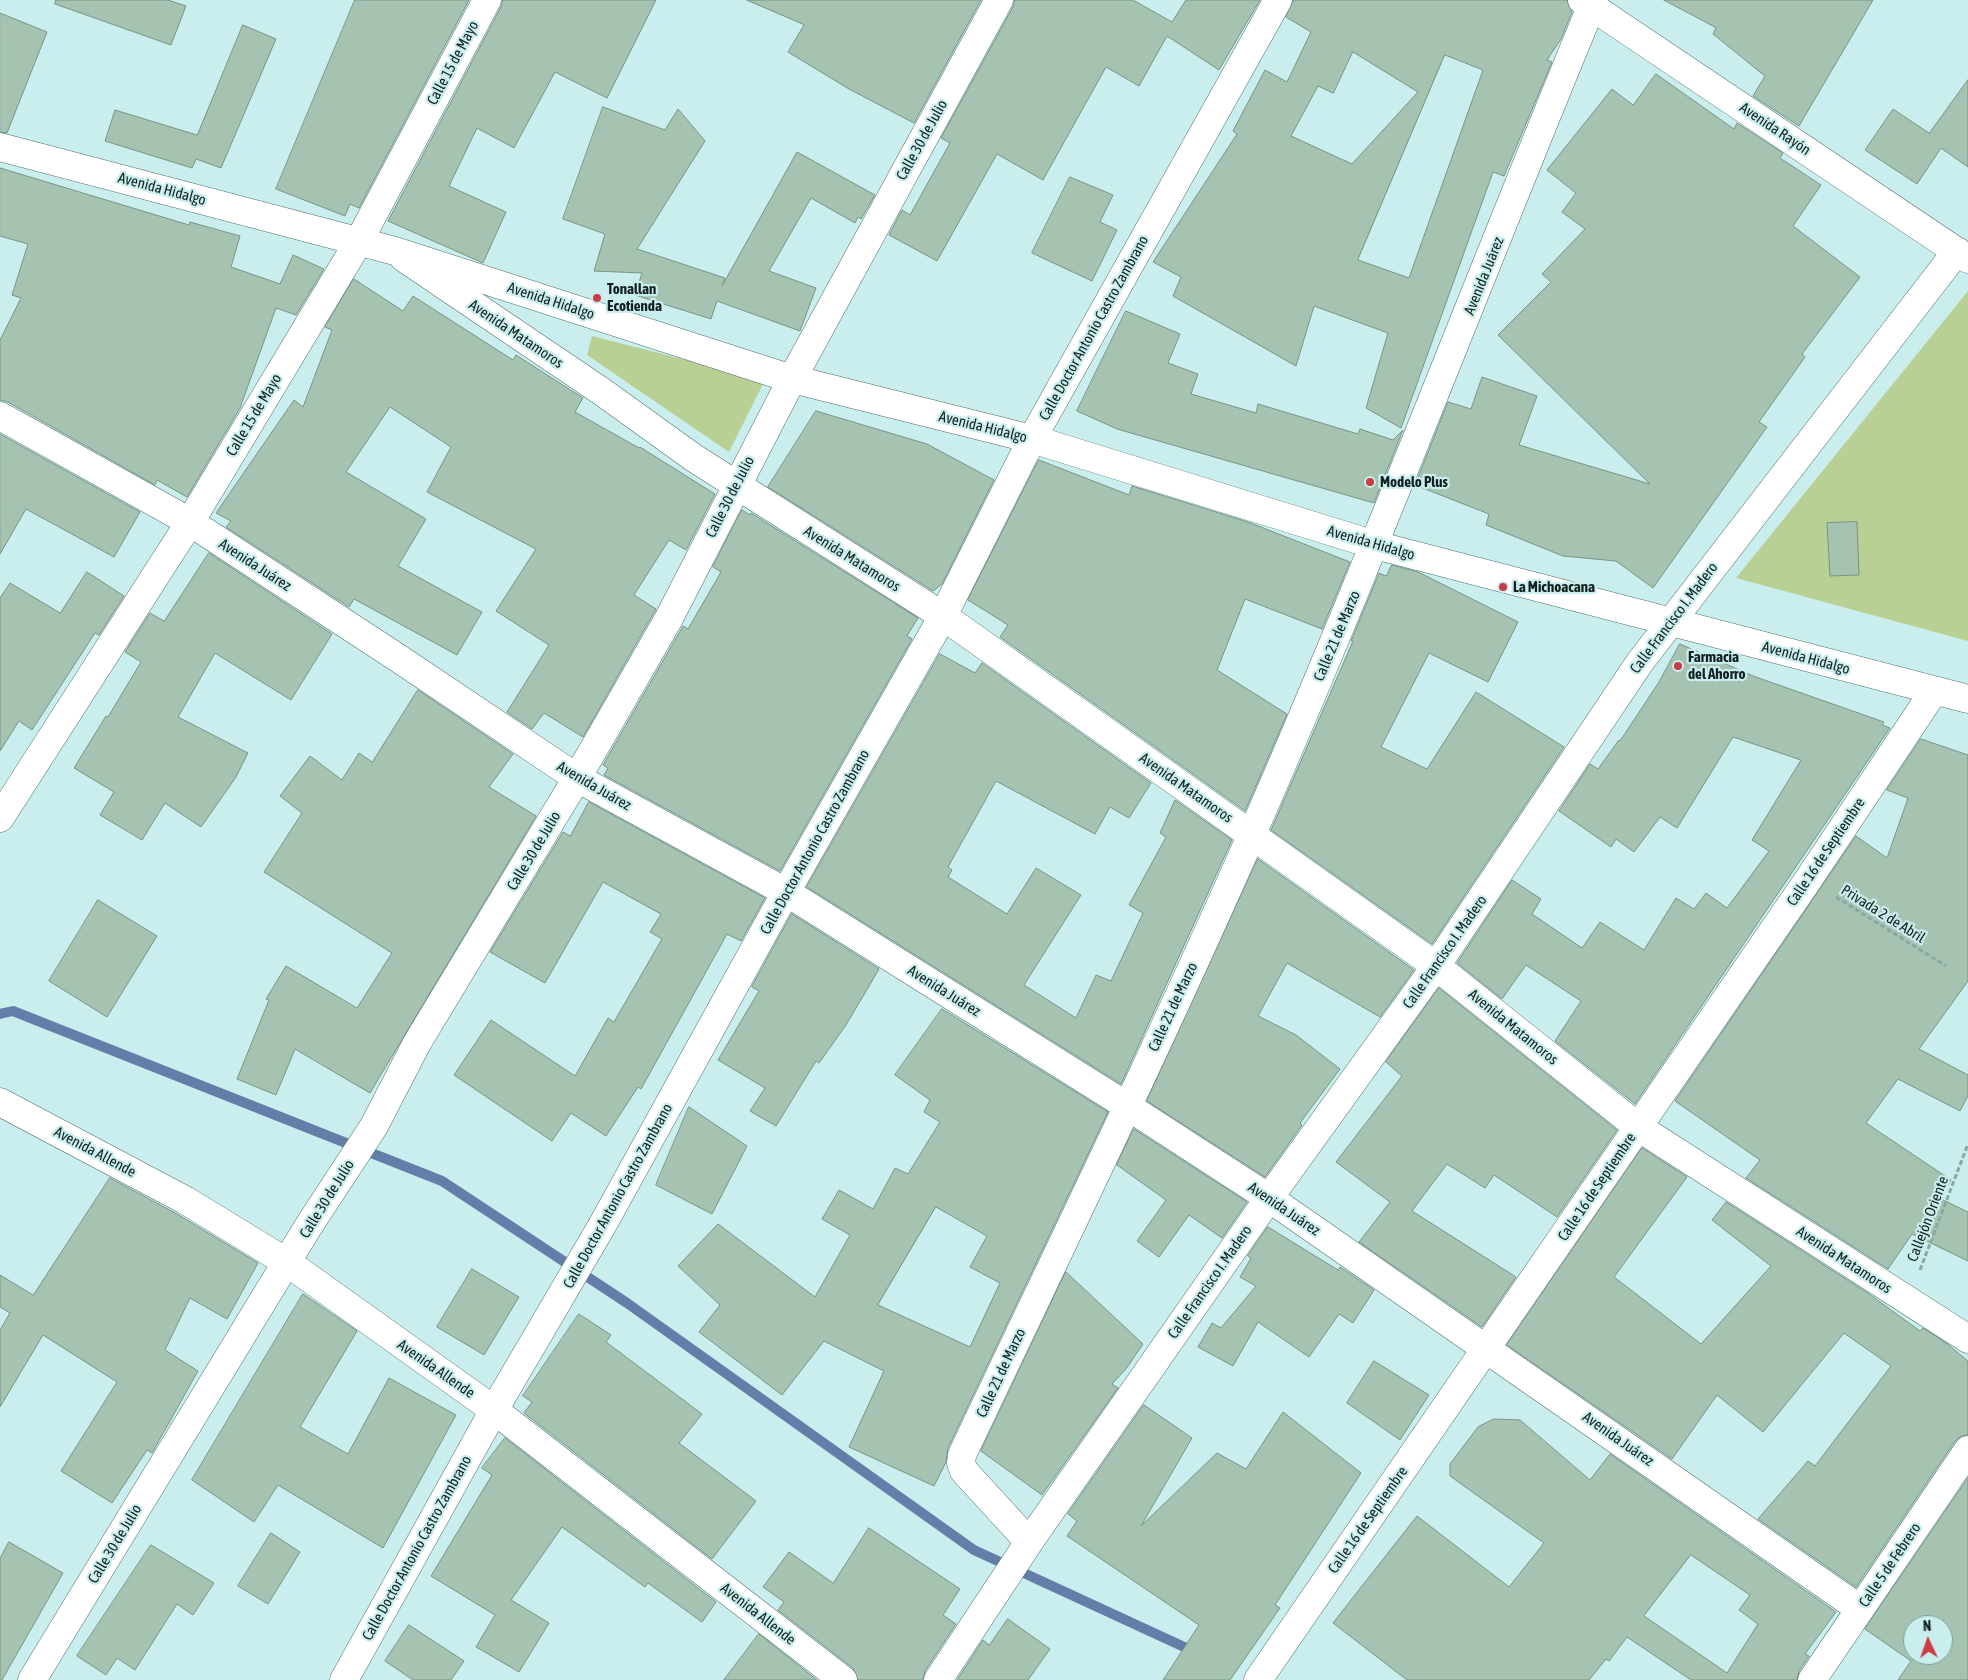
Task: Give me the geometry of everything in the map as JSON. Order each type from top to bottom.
[{"type":"street","name":"Calle 15 de Mayo","points":[[0,818],[190,522],[358,241],[487,0]]},
{"type":"street","name":"Calle 30 de Julio","points":[[32,1680],[288,1263],[308,1227],[374,1126],[417,1044],[577,778],[668,620],[735,486],[792,379],[999,0]]},
{"type":"street","name":"Calle Doctor Antonio Castro Zambrano","points":[[344,1680],[494,1410],[603,1224],[786,892],[943,616],[1032,439],[1278,0]]},
{"type":"street","name":"Avenida Rayón","points":[[1589,2],[1964,249]]},
{"type":"street","name":"Avenida Juárez","points":[[1375,545],[1589,2]]},
{"type":"street","name":"Avenida Hidalgo","points":[[0,147],[395,251],[792,379],[1032,439],[1375,545],[1968,699]]},
{"type":"street","name":"Calle Francisco I. Madero","points":[[938,1680],[1023,1551],[1269,1198],[1436,966],[1640,662],[1964,249]]},
{"type":"street","name":"Avenida Matamoros","points":[[395,251],[735,486],[943,616],[1436,966],[1638,1127],[1968,1339]]},
{"type":"street","name":"Avenida Juárez","points":[[0,416],[190,522],[577,778],[786,892],[1128,1106],[1269,1198],[1860,1609]]},
{"type":"street","name":"Calle 21 de Marzo","points":[[1023,1551],[964,1471],[961,1463],[967,1446],[1128,1106],[1252,835],[1375,545]]},
{"type":"street","name":"Calle 16 de Septiembre","points":[[1258,1680],[1808,880],[1934,691]]},
{"type":"street","name":"Avenida Allende","points":[[0,1102],[185,1200],[288,1263],[494,1410],[843,1680]]},
{"type":"street","name":"Calle 5 de Febrero","points":[[1812,1680],[1968,1450]]},
{"type":"path","name":"Privada 2 de Abril","points":[[1808,880],[1946,966]]},
{"type":"path","name":"Callejón Oriente","points":[[1909,1301],[1968,1144]]},
{"type":"green space","points":[[1968,291],[1968,641],[1736,578]]},
{"type":"green space","points":[[592,336],[765,380],[729,452],[587,355]]},
{"type":"building","points":[[56,0],[168,0],[186,6],[171,45],[55,4]]},
{"type":"building","points":[[355,0],[469,0],[359,208],[350,204],[345,216],[276,189]]},
{"type":"building","points":[[503,0],[656,0],[607,98],[555,72],[514,148],[477,128],[449,186],[506,212],[483,263],[388,221]]},
{"type":"building","points":[[747,0],[981,0],[914,123],[849,89],[788,52],[804,25]]},
{"type":"building","points":[[1015,0],[1133,0],[1172,22],[1186,0],[1260,0],[1219,70],[1167,36],[1139,86],[1106,67],[1043,180],[997,154],[937,261],[889,235],[902,210],[910,215],[950,143],[941,138],[1013,7]]},
{"type":"building","points":[[1294,0],[1567,0],[1572,12],[1561,39],[1547,60],[1552,62],[1504,176],[1493,172],[1401,428],[1366,408],[1388,333],[1314,306],[1296,366],[1173,296],[1181,277],[1153,262],[1237,134],[1233,131],[1265,70],[1287,82],[1311,32],[1286,17]],"holes":[[[1353,52],[1418,92],[1352,164],[1291,136],[1318,86],[1333,93]],[[1445,55],[1483,70],[1409,278],[1358,260]]]},
{"type":"building","points":[[1664,0],[1873,0],[1799,126],[1753,96],[1765,76],[1713,34],[1716,28]]},
{"type":"building","points":[[0,13],[47,32],[7,133],[0,132]]},
{"type":"building","points":[[243,25],[276,39],[221,168],[196,159],[192,168],[105,141],[115,110],[197,135]]},
{"type":"building","points":[[1656,74],[1734,129],[1737,123],[1783,153],[1780,158],[1821,185],[1793,226],[1860,277],[1802,354],[1805,357],[1759,422],[1767,427],[1653,588],[1616,561],[1563,556],[1486,525],[1489,514],[1415,485],[1448,402],[1471,409],[1482,377],[1537,396],[1519,445],[1650,484],[1498,335],[1551,282],[1542,274],[1585,229],[1562,212],[1576,193],[1547,170],[1612,89],[1633,105]]},
{"type":"building","points":[[1968,80],[1968,167],[1941,148],[1917,184],[1865,150],[1893,109],[1929,133]]},
{"type":"building","points":[[603,107],[665,130],[678,109],[705,141],[637,249],[725,278],[722,286],[797,152],[875,195],[861,219],[858,217],[855,223],[811,198],[769,271],[816,288],[800,331],[717,301],[711,319],[635,295],[642,273],[594,271],[605,234],[563,219]]},
{"type":"building","points":[[0,168],[189,225],[190,222],[240,236],[231,267],[280,284],[293,255],[324,269],[296,315],[276,308],[240,408],[187,497],[157,480],[155,485],[8,402],[0,400],[0,340],[21,298],[12,295],[28,244],[0,236]]},
{"type":"building","points":[[1070,177],[1113,195],[1100,222],[1117,230],[1092,281],[1032,253]]},
{"type":"building","points":[[354,279],[403,311],[413,296],[513,360],[516,355],[583,398],[575,412],[640,447],[715,494],[686,550],[669,540],[634,595],[656,609],[583,737],[544,713],[532,729],[507,712],[549,645],[496,611],[536,549],[427,492],[451,447],[390,407],[346,472],[426,519],[398,566],[482,612],[457,655],[354,599],[349,607],[226,527],[231,521],[216,513],[294,400],[303,407],[332,330],[325,327]]},
{"type":"building","points":[[1126,311],[1180,334],[1168,363],[1198,374],[1191,394],[1256,413],[1258,404],[1358,434],[1360,429],[1393,440],[1403,430],[1374,503],[1117,429],[1077,411]]},
{"type":"building","points":[[816,411],[927,444],[994,480],[942,584],[933,591],[768,487]]},
{"type":"building","points":[[0,434],[140,512],[114,557],[26,509],[0,554]]},
{"type":"building","points":[[1039,460],[1129,495],[1132,486],[1248,522],[1350,562],[1322,629],[1245,599],[1217,670],[1287,714],[1245,811],[1000,637],[1008,625],[968,600]]},
{"type":"building","points":[[742,510],[750,515],[751,513],[918,618],[907,636],[912,639],[780,871],[604,775],[608,768],[603,765],[683,626],[688,629],[721,572],[713,567]]},
{"type":"building","points":[[1857,522],[1859,575],[1830,576],[1827,523]]},
{"type":"building","points":[[209,553],[332,634],[291,700],[215,653],[178,717],[248,753],[236,777],[201,827],[165,803],[142,840],[100,815],[114,792],[74,768],[141,662],[125,652],[150,613],[164,621]]},
{"type":"building","points":[[1392,565],[1418,572],[1518,622],[1488,682],[1429,653],[1381,747],[1427,769],[1476,692],[1564,747],[1432,944],[1271,830],[1353,641],[1351,641],[1379,573],[1386,576]]},
{"type":"building","points":[[87,572],[124,596],[99,635],[95,633],[32,730],[19,721],[0,751],[0,598],[10,583],[60,613]]},
{"type":"building","points":[[1680,644],[1753,676],[1884,722],[1882,725],[1890,728],[1635,1104],[1555,1041],[1581,1001],[1526,965],[1502,999],[1457,963],[1512,880],[1541,899],[1532,914],[1582,948],[1600,922],[1644,950],[1676,898],[1694,909],[1706,893],[1727,908],[1769,851],[1752,840],[1801,760],[1733,737],[1677,828],[1660,817],[1634,852],[1616,839],[1611,847],[1559,811],[1590,764],[1598,769],[1620,741],[1659,682]]},
{"type":"building","points":[[940,654],[975,673],[982,663],[1151,783],[1129,818],[1110,807],[1095,834],[996,781],[948,867],[952,870],[948,877],[1007,914],[1036,868],[1081,895],[1024,985],[1076,1018],[1096,975],[1111,981],[1143,913],[1129,905],[1166,837],[1160,833],[1175,800],[1232,840],[1121,1084],[807,887]]},
{"type":"building","points":[[418,690],[513,754],[489,787],[536,816],[370,1093],[295,1049],[276,1095],[237,1079],[269,1000],[266,999],[286,966],[357,1008],[392,953],[264,872],[302,813],[280,796],[310,756],[342,780],[359,753],[372,762]]},
{"type":"building","points":[[1921,739],[1968,755],[1968,981],[1919,1049],[1968,1075],[1968,1096],[1960,1111],[1898,1079],[1866,1123],[1951,1180],[1939,1198],[1968,1212],[1968,1261],[1912,1234],[1888,1269],[1746,1178],[1760,1160],[1675,1101],[1856,836],[1887,858],[1908,798],[1887,790]]},
{"type":"building","points":[[589,802],[765,898],[741,941],[727,934],[641,1089],[638,1087],[606,1136],[571,1113],[552,1141],[454,1075],[491,1020],[575,1076],[608,1018],[614,1022],[662,939],[650,932],[661,914],[603,882],[545,983],[490,952],[563,832],[570,836]]},
{"type":"building","points":[[1258,859],[1414,970],[1380,1017],[1287,963],[1258,1016],[1296,1035],[1340,1069],[1300,1123],[1302,1125],[1265,1177],[1147,1101]]},
{"type":"building","points":[[98,900],[157,936],[107,1017],[49,981]]},
{"type":"building","points":[[792,914],[879,969],[846,1025],[819,1063],[816,1061],[776,1126],[750,1111],[765,1088],[718,1060],[759,991],[752,987]]},
{"type":"building","points":[[1439,988],[1617,1130],[1557,1217],[1494,1175],[1485,1188],[1447,1164],[1412,1211],[1516,1277],[1482,1327],[1359,1242],[1390,1202],[1336,1162],[1402,1076],[1386,1062]]},
{"type":"building","points":[[942,1009],[1108,1112],[948,1448],[946,1462],[934,1486],[849,1447],[884,1371],[824,1341],[782,1395],[699,1332],[720,1305],[678,1266],[718,1224],[815,1297],[850,1235],[822,1219],[839,1190],[873,1209],[895,1168],[908,1174],[940,1122],[924,1112],[930,1100],[895,1075]],"holes":[[[936,1207],[987,1236],[970,1267],[1000,1283],[970,1347],[878,1305]]]},
{"type":"building","points":[[689,1107],[747,1146],[712,1214],[656,1185]]},
{"type":"building","points":[[1134,1129],[1247,1202],[1222,1238],[1189,1215],[1159,1257],[1137,1241],[1166,1200],[1117,1165]]},
{"type":"building","points":[[1642,1148],[1687,1177],[1614,1277],[1701,1344],[1771,1266],[1712,1220],[1726,1202],[1869,1294],[1920,1331],[1923,1328],[1946,1343],[1968,1361],[1968,1435],[1961,1436],[1955,1441],[1856,1587],[1758,1519],[1808,1461],[1815,1466],[1891,1366],[1844,1333],[1763,1432],[1717,1395],[1672,1459],[1507,1345]]},
{"type":"building","points":[[110,1178],[177,1214],[258,1263],[227,1319],[190,1298],[165,1350],[198,1371],[152,1453],[147,1450],[112,1503],[61,1471],[117,1382],[43,1335],[0,1407],[0,1330],[10,1313],[0,1307],[0,1275],[33,1295]]},
{"type":"building","points":[[1268,1227],[1338,1270],[1340,1267],[1374,1290],[1353,1323],[1339,1314],[1309,1357],[1258,1322],[1233,1366],[1198,1347],[1212,1323],[1221,1328],[1256,1286],[1240,1277],[1251,1258],[1248,1256]]},
{"type":"building","points":[[472,1269],[519,1297],[484,1355],[437,1327]]},
{"type":"building","points":[[1066,1272],[1143,1344],[1126,1369],[1112,1384],[1118,1388],[1042,1495],[981,1451]]},
{"type":"building","points":[[303,1294],[357,1331],[300,1427],[348,1454],[389,1378],[456,1415],[383,1548],[278,1485],[254,1522],[192,1480]]},
{"type":"building","points":[[579,1314],[611,1335],[606,1342],[702,1414],[679,1443],[756,1501],[712,1559],[524,1413],[532,1402],[523,1396]]},
{"type":"building","points":[[1374,1361],[1429,1395],[1400,1440],[1347,1403]]},
{"type":"building","points":[[1144,1405],[1192,1438],[1141,1526],[1217,1453],[1246,1469],[1283,1412],[1361,1473],[1275,1605],[1280,1608],[1230,1680],[1163,1680],[1199,1625],[1067,1536],[1077,1521],[1068,1514]]},
{"type":"building","points":[[1494,1419],[1520,1420],[1590,1480],[1610,1454],[1836,1612],[1805,1654],[1809,1656],[1799,1671],[1797,1680],[1691,1680],[1627,1637],[1609,1661],[1606,1659],[1589,1680],[1407,1680],[1333,1623],[1417,1516],[1509,1587],[1544,1543],[1450,1476],[1450,1464],[1478,1427]],"holes":[[[1691,1555],[1750,1595],[1739,1610],[1758,1624],[1727,1673],[1644,1616]]]},
{"type":"building","points":[[505,1438],[716,1602],[702,1622],[648,1583],[645,1587],[562,1527],[511,1600],[549,1623],[519,1672],[476,1647],[495,1615],[431,1576],[492,1475],[482,1468]]},
{"type":"building","points":[[1968,1478],[1968,1680],[1898,1680],[1908,1665],[1953,1665],[1953,1615],[1903,1615],[1903,1655],[1865,1629]]},
{"type":"building","points":[[869,1528],[960,1589],[943,1615],[956,1624],[925,1671],[923,1680],[858,1680],[853,1668],[778,1610],[784,1602],[763,1587],[789,1552],[833,1583]]},
{"type":"building","points":[[271,1533],[300,1552],[268,1604],[238,1586]]},
{"type":"building","points":[[9,1542],[63,1573],[2,1680],[0,1680],[0,1559]]},
{"type":"building","points":[[151,1545],[214,1583],[193,1615],[177,1604],[135,1670],[117,1658],[106,1675],[77,1656]]},
{"type":"building","points":[[1008,1619],[1050,1649],[1028,1680],[957,1680],[983,1640],[989,1645]]},
{"type":"building","points":[[409,1625],[464,1661],[451,1680],[413,1680],[385,1661]]},
{"type":"building","points":[[759,1634],[817,1680],[724,1680]]},
{"type":"waterway","points":[[0,1014],[13,1011],[442,1181],[627,1303],[974,1550],[1195,1652]]},
{"type":"place","name":"Tonallan Ecotienda","points":[[597,298]]},
{"type":"place","name":"Modelo Plus","points":[[1370,482]]},
{"type":"place","name":"La Michoacana","points":[[1503,587]]},
{"type":"place","name":"Farmacia del Ahorro","points":[[1678,666]]}]
